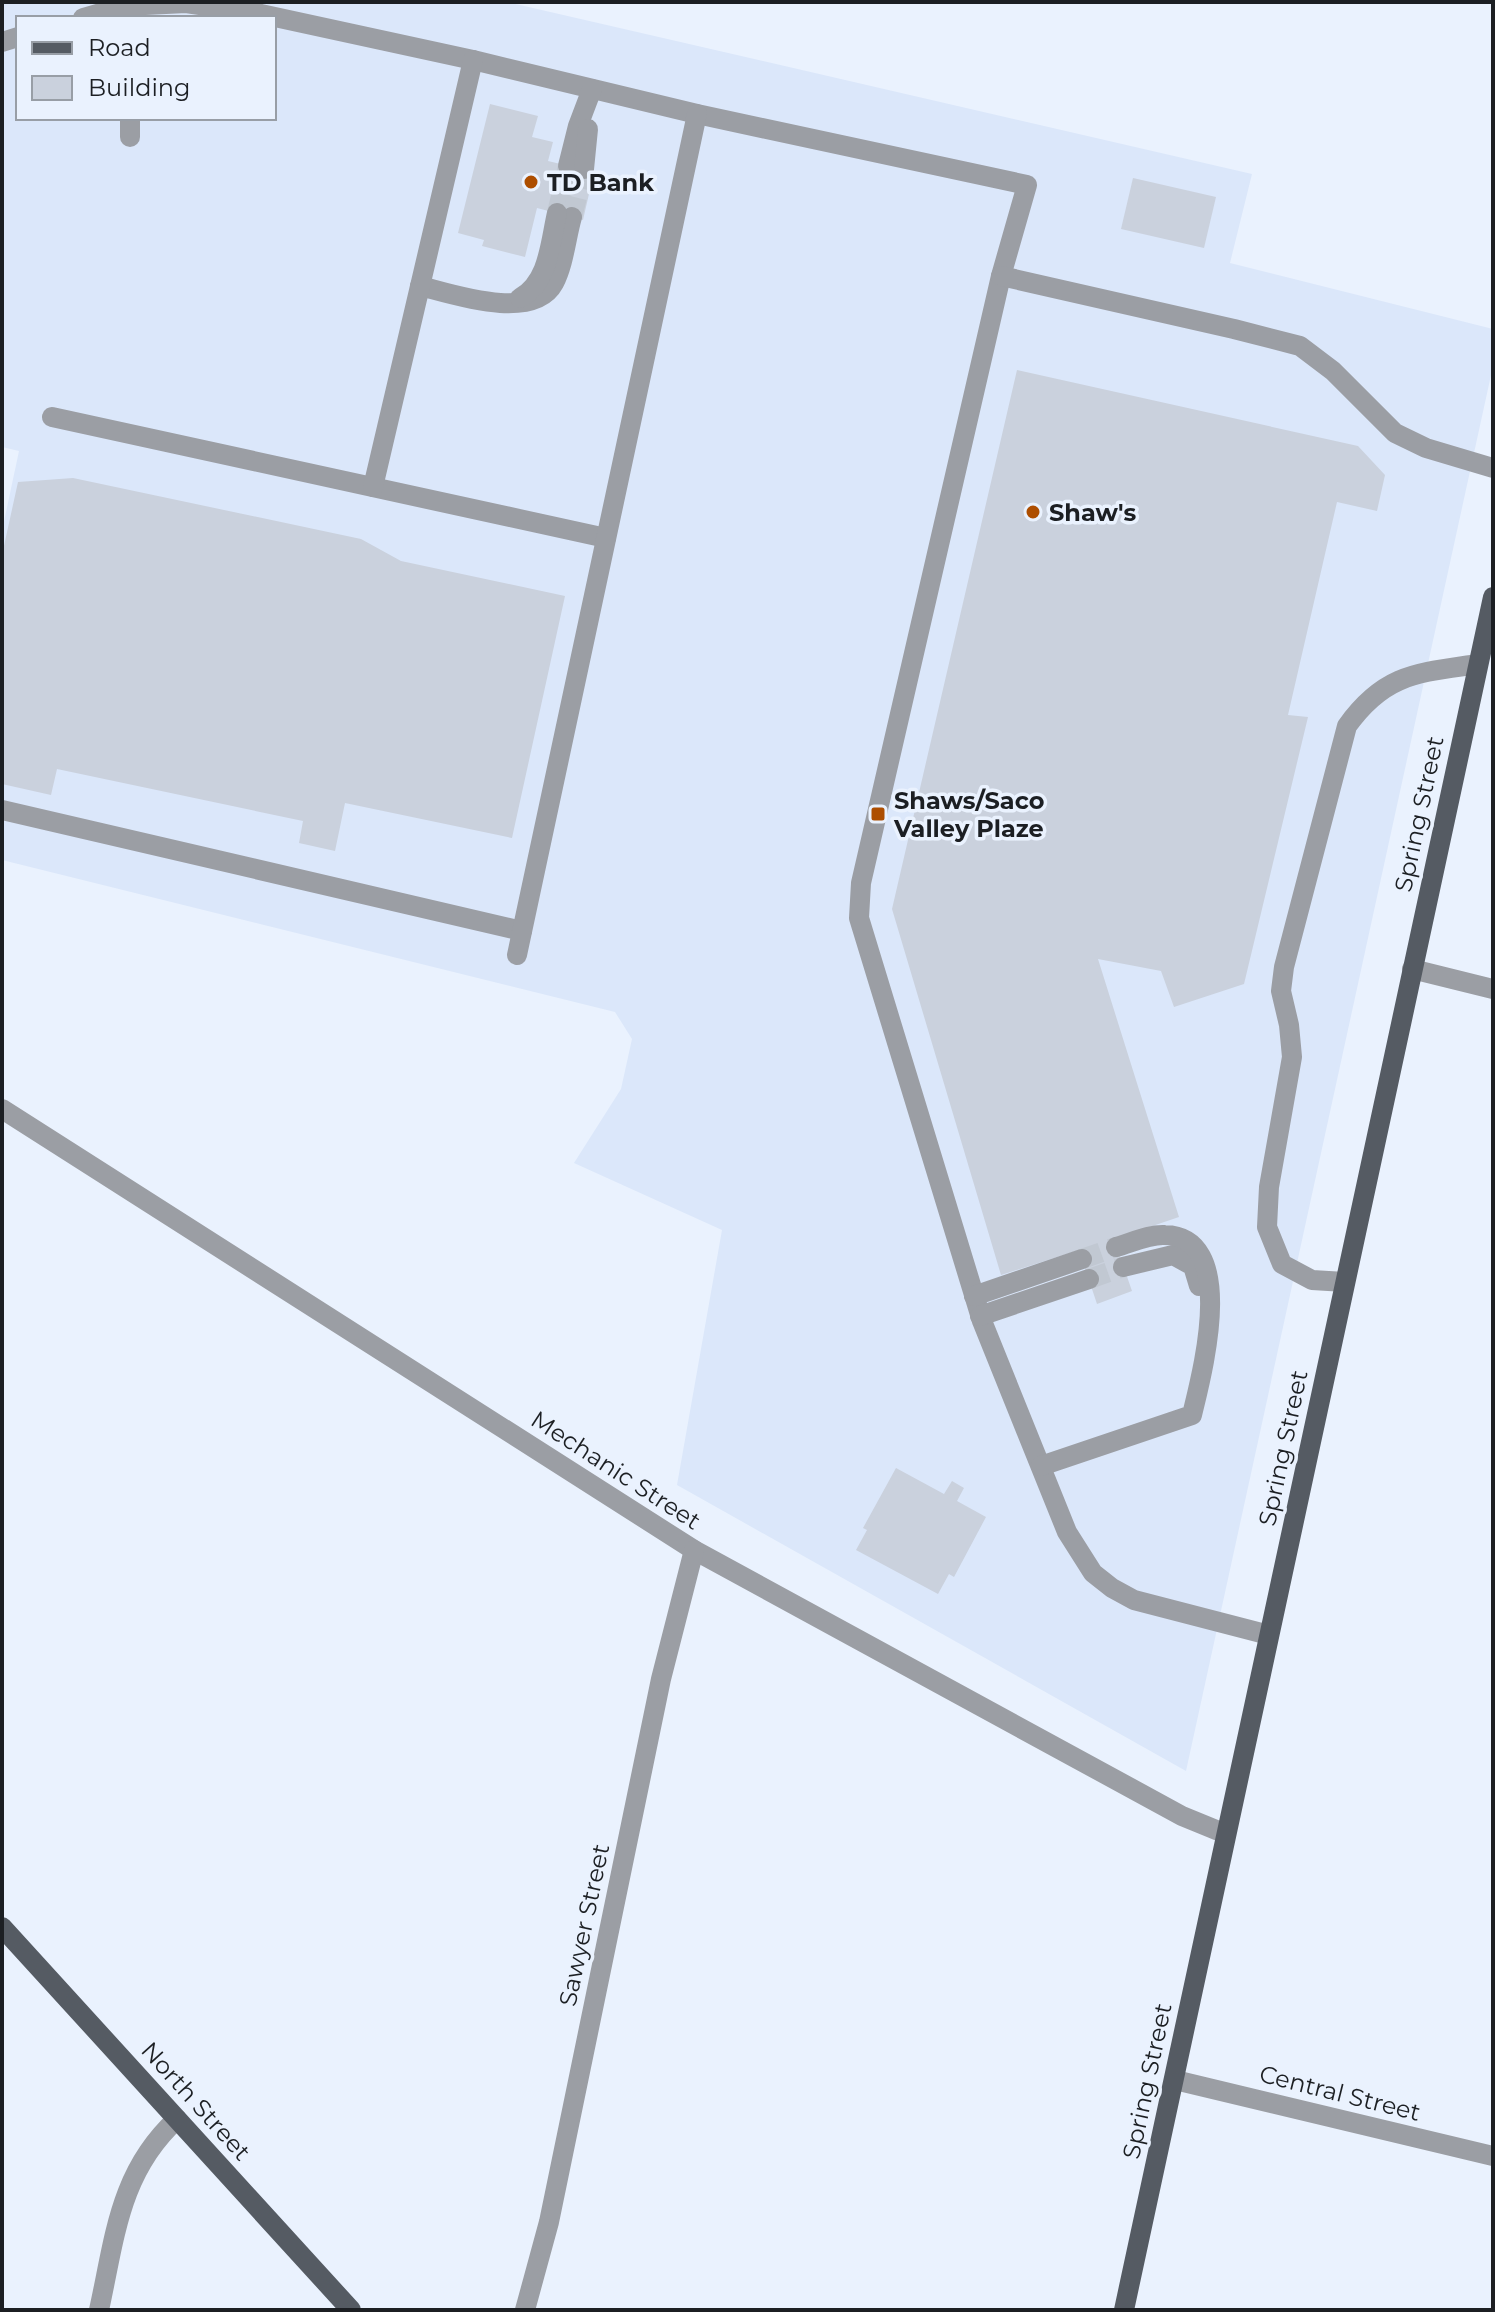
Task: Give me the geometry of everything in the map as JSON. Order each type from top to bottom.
[{"type":"main road","name":"Spring Street","points":[[1124,2310],[1493,597]]},
{"type":"main road","name":"North Street","points":[[2,1927],[351,2310]]},
{"type":"street","points":[[89,16],[123,4],[186,3],[270,16]]},
{"type":"street","points":[[276,17],[473,60],[591,95],[697,114],[1027,185],[1001,276],[861,883],[859,918],[977,1306],[1067,1532],[1093,1573],[1102,1582],[1134,1600],[1269,1635]]},
{"type":"street","points":[[373,487],[473,60]]},
{"type":"street","points":[[576,167],[578,126],[591,95]]},
{"type":"street","points":[[517,955],[697,114]]},
{"type":"street","points":[[420,286],[501,304],[524,296],[542,276],[564,215]]},
{"type":"street","points":[[1001,276],[1300,346],[1333,371],[1395,433],[1426,448],[1493,468]]},
{"type":"street","points":[[52,417],[606,538]]},
{"type":"street","points":[[1345,1282],[1312,1280],[1282,1264],[1267,1227],[1269,1187],[1292,1057],[1281,991],[1284,967],[1347,726],[1379,691],[1397,680],[1414,673],[1478,664]]},
{"type":"street","points":[[2,810],[522,931]]},
{"type":"street","points":[[1412,969],[1493,989]]},
{"type":"street","name":"Mechanic Street","points":[[2,1109],[694,1550],[1182,1816],[1226,1834]]},
{"type":"street","points":[[1041,1466],[1192,1415],[1210,1337],[1193,1266],[1173,1255],[1120,1257]]},
{"type":"street","points":[[977,1306],[1085,1269]]},
{"type":"street","name":"Sawyer Street","points":[[525,2310],[549,2222],[661,1679],[694,1550]]},
{"type":"street","name":"Central Street","points":[[1175,2080],[1493,2156]]},
{"type":"street","points":[[99,2310],[124,2197],[141,2161],[177,2119]]},
{"type":"shaded area","points":[[2,2],[507,2],[1252,174],[1230,263],[1493,329],[1493,366],[1186,1771],[677,1485],[722,1230],[574,1163],[621,1089],[632,1039],[615,1012],[2,860],[2,531],[19,451],[2,447]]},
{"type":"building","name":"TD Bank","points":[[490,104],[538,116],[532,137],[553,142],[548,161],[594,172],[583,220],[537,208],[525,257],[482,246],[484,240],[458,233]]},
{"type":"building","points":[[1133,178],[1216,197],[1204,248],[1121,229]]},
{"type":"building","points":[[1017,370],[1358,446],[1385,475],[1377,511],[1337,502],[1288,715],[1308,717],[1244,984],[1174,1007],[1161,971],[1098,959],[1179,1217],[1114,1239],[1132,1291],[1097,1304],[1079,1250],[1001,1275],[892,909]]},
{"type":"building","points":[[73,478],[361,539],[401,561],[565,596],[512,838],[345,803],[335,851],[299,843],[303,821],[57,769],[51,795],[2,784],[2,555],[18,482]]},
{"type":"building","points":[[896,1468],[944,1494],[952,1481],[964,1488],[957,1501],[986,1517],[954,1577],[949,1574],[938,1594],[856,1550],[867,1530],[863,1528]]},
{"type":"tunnel","points":[[557,213],[568,166]]},
{"type":"tunnel","points":[[572,217],[584,169]]},
{"type":"tunnel","points":[[1082,1259],[1116,1247]]},
{"type":"tunnel","points":[[1089,1279],[1123,1267]]},
{"type":"place","name":"TD Bank","points":[[531,182]]},
{"type":"place","name":"Shaw's","points":[[1033,512]]},
{"type":"place","name":"Shaws/Saco Valley Plaze","points":[[878,814]]}]
